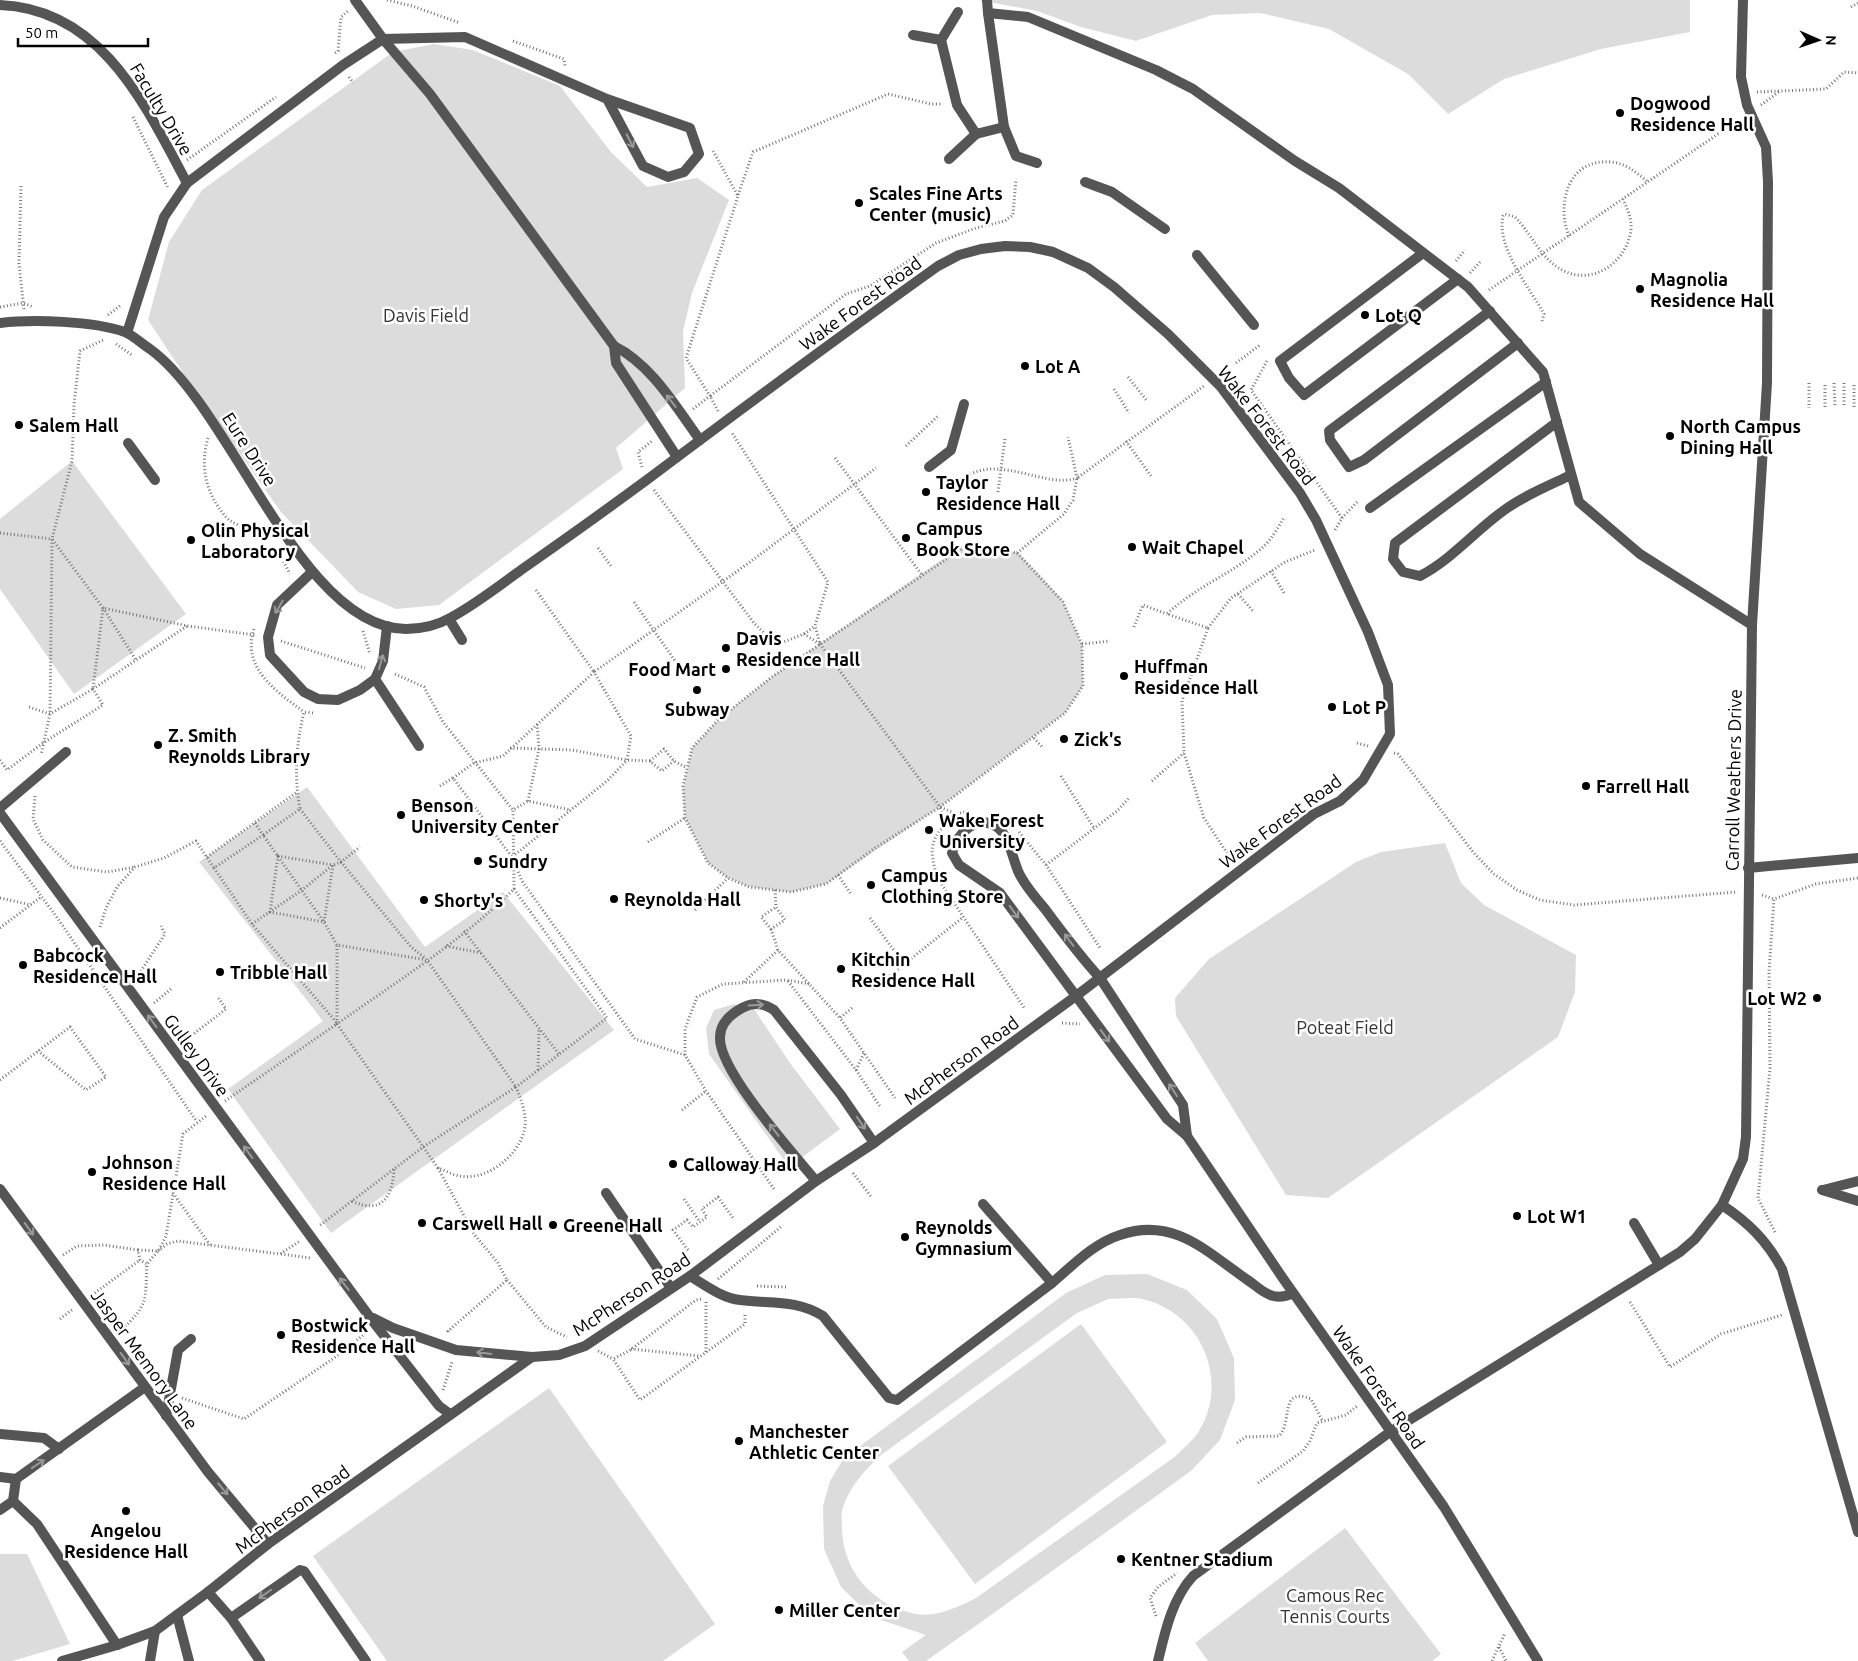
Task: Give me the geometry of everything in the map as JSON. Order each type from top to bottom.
[{"type":"street","points":[[987,0],[1004,126],[1016,156],[1037,164]]},
{"type":"street","name":"Carroll Weathers Drive","points":[[1390,1432],[1680,1252],[1695,1239],[1722,1205],[1742,1158],[1746,1137],[1752,626],[1767,383],[1768,182],[1766,147],[1744,93],[1741,77],[1743,0]]},
{"type":"street","points":[[356,2],[383,39],[430,94],[614,346],[630,354],[647,371],[700,440]]},
{"type":"street","name":"Faculty Drive","points":[[0,5],[37,10],[66,22],[103,52],[125,75],[187,183]]},
{"type":"street","points":[[958,12],[941,40],[956,105],[976,134]]},
{"type":"street","points":[[988,14],[1028,17],[1156,70],[1193,89],[1295,161],[1340,188],[1458,280],[1490,311],[1543,372],[1579,502],[1640,554],[1752,626]]},
{"type":"street","points":[[913,35],[941,40]]},
{"type":"street","points":[[0,323],[26,320],[108,333],[127,333],[164,218],[187,183],[343,65],[383,39],[465,37],[607,99],[690,128],[699,154],[684,172],[668,177],[643,166],[607,99]]},
{"type":"street","points":[[949,159],[976,134],[1004,126]]},
{"type":"street","points":[[1085,182],[1112,192],[1165,228]]},
{"type":"street","name":"Wake Forest Road","points":[[678,457],[924,277],[959,255],[981,248],[1005,246],[1030,247],[1068,257],[1114,287],[1168,334],[1221,388],[1300,493],[1316,520],[1368,632],[1388,685],[1390,734],[1363,780],[1340,801],[1314,814],[1076,996],[1166,1120],[1187,1136],[1293,1293],[1444,1507],[1538,1661]]},
{"type":"street","points":[[1423,254],[1280,361],[1289,378],[1304,395],[1458,280]]},
{"type":"street","points":[[1197,255],[1254,325]]},
{"type":"street","points":[[1490,311],[1329,431],[1330,440],[1349,467],[1364,460],[1518,343]]},
{"type":"street","name":"Eure Drive","points":[[127,333],[159,356],[177,372],[205,410],[312,572],[350,608],[364,617],[387,626],[402,629],[418,628],[449,619],[573,534],[678,457]]},
{"type":"street","points":[[614,346],[616,363],[678,457]]},
{"type":"street","points":[[1370,508],[1546,382]]},
{"type":"street","points":[[929,467],[951,450],[964,404]]},
{"type":"street","points":[[1557,422],[1395,543],[1393,559],[1402,572],[1420,576],[1436,568],[1503,511],[1532,494],[1572,475]]},
{"type":"street","points":[[128,443],[155,480]]},
{"type":"street","points":[[312,572],[278,605],[268,637],[270,655],[304,692],[318,699],[338,700],[360,690],[376,676],[383,661],[387,626]]},
{"type":"street","points":[[449,619],[462,640]]},
{"type":"street","points":[[376,676],[419,746]]},
{"type":"street","points":[[0,808],[66,752]]},
{"type":"street","name":"Gulley Drive","points":[[0,814],[326,1260],[439,1406],[450,1414]]},
{"type":"street","points":[[1076,996],[1000,893],[959,865],[952,853],[956,839],[971,825],[983,822],[996,826],[1005,834],[1021,878],[1084,961],[1100,978]]},
{"type":"street","points":[[1748,868],[1858,858]]},
{"type":"street","name":"Wake Forest Road","points":[[1100,978],[1183,1105],[1187,1136]]},
{"type":"street","name":"McPherson Road","points":[[62,1661],[117,1645],[155,1631],[268,1544],[532,1357],[559,1355],[585,1346],[690,1276],[816,1181],[874,1143],[1076,996]]},
{"type":"street","points":[[816,1181],[754,1105],[724,1058],[719,1040],[721,1027],[736,1012],[749,1005],[759,1004],[774,1010],[842,1094],[874,1143]]},
{"type":"street","points":[[1858,1180],[1822,1190],[1858,1202]]},
{"type":"street","name":"Jasper Memory Lane","points":[[0,1189],[208,1472],[268,1544]]},
{"type":"street","points":[[606,1193],[671,1288]]},
{"type":"street","points":[[983,1204],[1052,1283]]},
{"type":"street","points":[[1722,1205],[1743,1219],[1760,1235],[1782,1269],[1856,1529]]},
{"type":"street","points":[[1634,1223],[1659,1265]]},
{"type":"street","points":[[690,1276],[712,1289],[740,1300],[789,1302],[823,1316],[892,1400],[897,1400],[1094,1250],[1118,1235],[1136,1231],[1158,1230],[1179,1234],[1204,1247],[1267,1294],[1284,1297],[1293,1293]]},
{"type":"street","name":"Gulley Drive","points":[[369,1316],[393,1328],[456,1350],[532,1357]]},
{"type":"street","points":[[166,1416],[178,1350],[191,1339]]},
{"type":"street","points":[[0,1477],[16,1479],[145,1387]]},
{"type":"street","points":[[1158,1661],[1175,1605],[1181,1591],[1193,1576],[1390,1432]]},
{"type":"street","points":[[0,1434],[44,1438],[59,1450]]},
{"type":"street","points":[[0,1510],[13,1501],[16,1479]]},
{"type":"street","points":[[13,1501],[37,1524],[117,1645]]},
{"type":"street","points":[[231,1618],[300,1570],[304,1571],[366,1661]]},
{"type":"street","points":[[208,1592],[231,1618],[260,1661]]},
{"type":"street","points":[[177,1615],[189,1661]]},
{"type":"street","points":[[150,1661],[155,1631]]},
{"type":"path","points":[[331,56],[338,51],[341,17],[356,2]]},
{"type":"path","points":[[1851,7],[1858,3]]},
{"type":"path","points":[[1744,93],[1826,89],[1844,72],[1858,72]]},
{"type":"path","points":[[1759,106],[1781,90]]},
{"type":"path","points":[[164,197],[177,165],[196,154],[281,93]]},
{"type":"path","points":[[946,823],[940,807],[820,644],[815,626],[828,582],[724,422],[686,358],[753,152],[888,94],[931,104],[956,105]]},
{"type":"path","points":[[130,111],[168,188]]},
{"type":"path","points":[[1489,290],[1743,117]]},
{"type":"path","points":[[699,154],[711,148],[738,196]]},
{"type":"path","points":[[1568,236],[1562,214],[1563,200],[1571,182],[1586,168],[1598,163],[1611,162],[1624,165],[1648,182]]},
{"type":"path","points":[[683,417],[846,294],[870,286],[936,242],[976,228],[1005,221],[1013,215],[1016,179]]},
{"type":"path","points":[[21,186],[19,263],[26,320]]},
{"type":"path","points":[[1542,321],[1544,314],[1517,271],[1503,232],[1502,221],[1505,214],[1510,214],[1522,224],[1553,265],[1566,272],[1578,275],[1601,272],[1623,254],[1631,227],[1629,213],[1623,199]]},
{"type":"path","points":[[108,333],[108,315],[120,306],[124,297]]},
{"type":"path","points":[[108,333],[139,359]]},
{"type":"path","points":[[108,333],[80,351],[74,405],[72,461],[52,539],[50,714],[36,777],[33,819],[43,840],[72,867],[107,872],[135,867],[164,858],[196,841],[252,924],[337,1024],[438,1168],[474,1234],[498,1263],[507,1280],[546,1327],[613,1359],[640,1400],[745,1324],[745,1314],[741,1311]]},
{"type":"path","points":[[1236,363],[1260,345]]},
{"type":"path","points":[[1251,390],[1268,361]]},
{"type":"path","points":[[1128,377],[1148,401]]},
{"type":"path","points":[[1809,383],[1809,408]]},
{"type":"path","points":[[1825,383],[1825,407]]},
{"type":"path","points":[[1834,383],[1834,407]]},
{"type":"path","points":[[1844,383],[1844,407]]},
{"type":"path","points":[[1854,383],[1854,407]]},
{"type":"path","points":[[966,483],[967,476],[979,469],[1001,470],[1061,481],[1077,478],[1204,386]]},
{"type":"path","points":[[1114,389],[1129,413]]},
{"type":"path","points":[[906,446],[939,415]]},
{"type":"path","points":[[204,430],[214,444]]},
{"type":"path","points":[[663,433],[638,452],[646,480],[754,623],[776,645],[804,634],[815,626]]},
{"type":"path","points":[[208,436],[203,472],[212,494],[226,517],[249,530],[269,534]]},
{"type":"path","points":[[1017,553],[1064,514],[1073,500],[1077,478],[1068,437]]},
{"type":"path","points":[[998,492],[1005,438]]},
{"type":"path","points":[[1126,442],[1152,476]]},
{"type":"path","points":[[835,458],[852,484],[922,575]]},
{"type":"path","points":[[440,786],[474,763],[503,756],[537,722],[557,707],[594,672],[752,560],[876,468]]},
{"type":"path","points":[[1342,518],[1357,502]]},
{"type":"path","points":[[1167,614],[1179,602],[1224,576],[1265,545],[1284,518]]},
{"type":"path","points":[[264,526],[290,574],[300,584]]},
{"type":"path","points":[[0,533],[52,539],[103,608],[136,660]]},
{"type":"path","points":[[969,544],[1017,553],[1063,602],[1082,644],[1083,686],[1065,713],[940,807],[875,848],[826,884],[791,892],[749,887],[728,878],[708,863],[685,818],[683,786],[692,748],[719,719],[773,676],[969,544]]},
{"type":"path","points":[[598,548],[611,566]]},
{"type":"path","points":[[1231,858],[1204,818],[1184,753],[1182,701],[1208,628],[1231,598],[1285,562],[1305,555]]},
{"type":"path","points":[[1271,571],[1284,593]]},
{"type":"path","points":[[284,581],[290,574]]},
{"type":"path","points":[[512,857],[607,781],[627,760],[631,736],[594,672],[536,590]]},
{"type":"path","points":[[1238,594],[1254,611]]},
{"type":"path","points":[[634,602],[680,668]]},
{"type":"path","points":[[1134,626],[1143,605],[1208,628]]},
{"type":"path","points":[[103,608],[188,626],[268,637],[365,668],[376,676]]},
{"type":"path","points":[[0,760],[7,770],[43,743],[103,705],[93,689],[103,608]]},
{"type":"path","points":[[29,707],[50,714],[93,689],[188,626]]},
{"type":"path","points":[[255,627],[252,635],[254,662],[271,687],[304,712],[322,713]]},
{"type":"path","points":[[362,630],[370,654],[365,668]]},
{"type":"path","points":[[804,634],[820,644]]},
{"type":"path","points":[[1082,644],[1110,641]]},
{"type":"path","points":[[280,1254],[308,1235],[423,1147],[516,1087],[607,1018],[514,889],[512,857],[513,810],[443,722],[424,687],[395,674]]},
{"type":"path","points":[[1144,685],[1186,690]]},
{"type":"path","points":[[709,706],[719,719]]},
{"type":"path","points":[[304,712],[299,732],[295,782],[300,809],[411,947],[427,960],[516,1087],[526,1118],[519,1144],[502,1164],[484,1175],[460,1176],[438,1168]]},
{"type":"path","points":[[513,810],[528,800],[539,749],[537,722]]},
{"type":"path","points":[[1034,738],[1043,748]]},
{"type":"path","points":[[1357,743],[1398,754],[1473,852],[1494,874],[1517,890],[1540,900],[1574,905],[1738,892]]},
{"type":"path","points":[[510,748],[572,750],[627,760],[650,760],[664,749],[674,761],[687,768]]},
{"type":"path","points":[[1152,781],[1184,753]]},
{"type":"path","points":[[650,760],[662,771],[674,761]]},
{"type":"path","points":[[1061,776],[1094,828]]},
{"type":"path","points":[[452,778],[512,857],[522,881],[635,1039],[684,1055],[706,1091],[774,1189]]},
{"type":"path","points":[[207,857],[297,792]]},
{"type":"path","points":[[1046,865],[1117,811],[1129,798]]},
{"type":"path","points":[[528,800],[571,810]]},
{"type":"path","points":[[940,807],[956,814]]},
{"type":"path","points":[[214,868],[300,809]]},
{"type":"path","points":[[971,811],[956,814],[937,831],[930,857],[938,879],[962,918],[1000,970],[1025,1009]]},
{"type":"path","points":[[648,842],[685,818]]},
{"type":"path","points":[[255,823],[324,922],[337,944],[337,1024]]},
{"type":"path","points":[[1017,830],[1046,865],[1100,948]]},
{"type":"path","points":[[0,841],[42,897],[196,1122]]},
{"type":"path","points":[[252,924],[302,890],[333,865],[342,862],[360,847]]},
{"type":"path","points":[[278,856],[333,865]]},
{"type":"path","points":[[270,912],[278,856]]},
{"type":"path","points":[[324,922],[333,865]]},
{"type":"path","points":[[96,943],[106,908],[117,886],[135,867]]},
{"type":"path","points":[[838,875],[851,894]]},
{"type":"path","points":[[694,910],[728,878]]},
{"type":"path","points":[[1778,1239],[1758,1198],[1770,1068],[1769,972],[1774,899],[1816,884],[1858,878]]},
{"type":"path","points":[[117,1333],[139,1314],[145,1300],[148,1264],[166,1236],[183,1134],[224,1101],[427,960],[514,889]]},
{"type":"path","points":[[771,930],[785,920],[776,907],[774,890]]},
{"type":"path","points":[[0,928],[42,897]]},
{"type":"path","points":[[0,898],[31,905]]},
{"type":"path","points":[[776,907],[762,917],[771,930],[778,950],[840,1018],[895,1098]]},
{"type":"path","points":[[270,912],[324,922]]},
{"type":"path","points":[[870,918],[904,964]]},
{"type":"path","points":[[873,989],[962,918]]},
{"type":"path","points":[[137,978],[165,934],[161,926]]},
{"type":"path","points":[[464,931],[559,1054]]},
{"type":"path","points":[[337,944],[427,960]]},
{"type":"path","points":[[445,946],[481,953]]},
{"type":"path","points":[[743,982],[778,950]]},
{"type":"path","points":[[787,980],[856,1070],[881,1108]]},
{"type":"path","points":[[154,1003],[171,989]]},
{"type":"path","points":[[182,1042],[226,1009],[217,996]]},
{"type":"path","points":[[840,1018],[852,1008]]},
{"type":"path","points":[[1057,1023],[1079,1023],[1086,1028]]},
{"type":"path","points":[[0,1080],[38,1051],[70,1027],[106,1077],[86,1090],[38,1051]]},
{"type":"path","points":[[538,1071],[539,1028]]},
{"type":"path","points":[[856,1070],[864,1054]]},
{"type":"path","points":[[682,1110],[706,1091]]},
{"type":"path","points":[[224,1101],[230,1109]]},
{"type":"path","points":[[352,1201],[365,1207],[381,1204],[394,1188],[394,1168]]},
{"type":"path","points":[[846,1178],[860,1168]]},
{"type":"path","points":[[853,1173],[872,1198]]},
{"type":"path","points":[[173,1192],[210,1246]]},
{"type":"path","points":[[688,1250],[673,1230],[687,1220],[693,1227],[708,1217],[702,1209],[718,1197],[733,1218]]},
{"type":"path","points":[[684,1199],[700,1222]]},
{"type":"path","points":[[312,1219],[318,1227]]},
{"type":"path","points":[[712,1289],[719,1277],[788,1221]]},
{"type":"path","points":[[58,1249],[63,1255],[77,1246],[104,1245],[158,1251],[173,1242],[326,1260]]},
{"type":"path","points":[[138,1250],[140,1260]]},
{"type":"path","points":[[60,1319],[140,1260]]},
{"type":"path","points":[[140,1260],[148,1264]]},
{"type":"path","points":[[719,1277],[724,1280]]},
{"type":"path","points":[[448,1331],[507,1280]]},
{"type":"path","points":[[750,1286],[786,1286]]},
{"type":"path","points":[[613,1359],[631,1349],[696,1300],[706,1299],[712,1302]]},
{"type":"path","points":[[706,1299],[706,1352]]},
{"type":"path","points":[[1630,1302],[1670,1368],[1720,1334],[1789,1312]]},
{"type":"path","points":[[170,1394],[244,1419],[334,1358],[376,1325]]},
{"type":"path","points":[[631,1349],[700,1356]]},
{"type":"path","points":[[439,1406],[456,1350]]},
{"type":"path","points":[[1237,1443],[1246,1437],[1279,1436],[1286,1427],[1288,1403],[1293,1398],[1299,1396],[1311,1399],[1322,1420]]},
{"type":"path","points":[[1258,1483],[1303,1451],[1310,1442],[1314,1427],[1322,1420],[1346,1415],[1361,1403]]},
{"type":"path","points":[[1157,1622],[1150,1598],[1153,1592],[1182,1569]]},
{"type":"path","points":[[1499,1647],[1506,1661]]},
{"type":"green space","points":[[978,0],[1690,0],[1690,32],[1601,49],[1504,79],[1448,114],[1408,74],[1329,29],[1260,13],[1212,15],[1136,41],[1081,27],[1037,11]]},
{"type":"green space","name":"Davis Field","points":[[434,44],[473,50],[560,86],[611,152],[647,187],[697,178],[729,200],[692,293],[683,331],[685,388],[616,448],[623,469],[439,605],[396,609],[358,592],[281,512],[148,320],[169,242],[202,190],[393,52]]},
{"type":"green space","points":[[72,461],[186,614],[74,694],[0,589],[0,519]]},
{"type":"green space","points":[[966,543],[1019,553],[1062,599],[1082,644],[1083,686],[1065,713],[940,807],[826,884],[791,892],[749,887],[725,876],[708,863],[685,818],[683,788],[692,748],[719,719],[773,676]]},
{"type":"green space","points":[[307,787],[425,947],[503,892],[614,1030],[331,1233],[228,1089],[323,1021],[199,862]]},
{"type":"green space","name":"Poteat Field","points":[[1445,843],[1461,883],[1484,905],[1576,955],[1575,992],[1558,1037],[1328,1198],[1286,1195],[1176,1016],[1175,998],[1209,959],[1356,862],[1381,852]]},
{"type":"green space","points":[[734,1004],[754,1009],[790,1063],[840,1129],[789,1167],[709,1054],[706,1028],[714,1010]]},
{"type":"green space","points":[[1147,1274],[1187,1290],[1217,1319],[1234,1358],[1235,1400],[1220,1440],[1191,1471],[991,1615],[926,1661],[909,1661],[902,1652],[926,1635],[872,1617],[841,1587],[824,1549],[823,1506],[830,1481],[844,1458],[1066,1293],[1105,1275]],"holes":[[[1138,1298],[1163,1306],[1180,1318],[1194,1333],[1204,1351],[1210,1370],[1211,1391],[1208,1411],[1194,1438],[1176,1456],[968,1602],[945,1612],[928,1615],[911,1613],[897,1608],[872,1593],[854,1571],[848,1558],[842,1529],[842,1510],[849,1494],[863,1473],[881,1455],[1077,1313],[1108,1299]]]},
{"type":"green space","points":[[1081,1324],[1167,1442],[975,1584],[888,1466]]},
{"type":"green space","points":[[549,1388],[715,1624],[663,1661],[387,1661],[313,1556]]},
{"type":"green space","name":"Camous Rec Tennis Courts","points":[[1345,1528],[1441,1654],[1432,1661],[1208,1661],[1195,1643]]},
{"type":"green space","points":[[0,1554],[27,1554],[70,1644],[12,1661],[0,1661]]},
{"type":"place","name":"Dogwood Residence Hall","points":[[1620,113]]},
{"type":"place","name":"Scales Fine Arts Center (music)","points":[[859,203]]},
{"type":"place","name":"Magnolia Residence Hall","points":[[1640,289]]},
{"type":"place","name":"Lot Q","points":[[1365,315]]},
{"type":"place","name":"Lot A","points":[[1025,366]]},
{"type":"place","name":"Salem Hall","points":[[19,425]]},
{"type":"place","name":"North Campus Dining Hall","points":[[1670,436]]},
{"type":"place","name":"Taylor Residence Hall","points":[[926,492]]},
{"type":"place","name":"Campus Book Store","points":[[906,538]]},
{"type":"place","name":"Olin Physical Laboratory","points":[[191,540]]},
{"type":"place","name":"Wait Chapel","points":[[1132,547]]},
{"type":"place","name":"Davis Residence Hall","points":[[726,648]]},
{"type":"place","name":"Food Mart","points":[[726,669]]},
{"type":"place","name":"Huffman Residence Hall","points":[[1124,676]]},
{"type":"place","name":"Subway","points":[[697,690]]},
{"type":"place","name":"Lot P","points":[[1332,707]]},
{"type":"place","name":"Zick's","points":[[1064,739]]},
{"type":"place","name":"Z. Smith Reynolds Library","points":[[158,745]]},
{"type":"place","name":"Farrell Hall","points":[[1586,786]]},
{"type":"place","name":"Benson University Center","points":[[401,815]]},
{"type":"place","name":"Wake Forest University","points":[[929,830]]},
{"type":"place","name":"Sundry","points":[[478,861]]},
{"type":"place","name":"Campus Clothing Store","points":[[871,885]]},
{"type":"place","name":"Reynolda Hall","points":[[614,899]]},
{"type":"place","name":"Shorty's","points":[[424,900]]},
{"type":"place","name":"Babcock Residence Hall","points":[[23,965]]},
{"type":"place","name":"Kitchin Residence Hall","points":[[841,969]]},
{"type":"place","name":"Tribble Hall","points":[[220,972]]},
{"type":"place","name":"Lot W2","points":[[1817,998]]},
{"type":"place","name":"Calloway Hall","points":[[673,1164]]},
{"type":"place","name":"Johnson Residence Hall","points":[[92,1172]]},
{"type":"place","name":"Lot W1","points":[[1517,1216]]},
{"type":"place","name":"Carswell Hall","points":[[422,1223]]},
{"type":"place","name":"Greene Hall","points":[[553,1225]]},
{"type":"place","name":"Reynolds Gymnasium","points":[[905,1237]]},
{"type":"place","name":"Bostwick Residence Hall","points":[[281,1335]]},
{"type":"place","name":"Manchester Athletic Center","points":[[739,1441]]},
{"type":"place","name":"Angelou Residence Hall","points":[[126,1511]]},
{"type":"place","name":"Kentner Stadium","points":[[1121,1559]]},
{"type":"place","name":"Miller Center","points":[[779,1610]]}]
